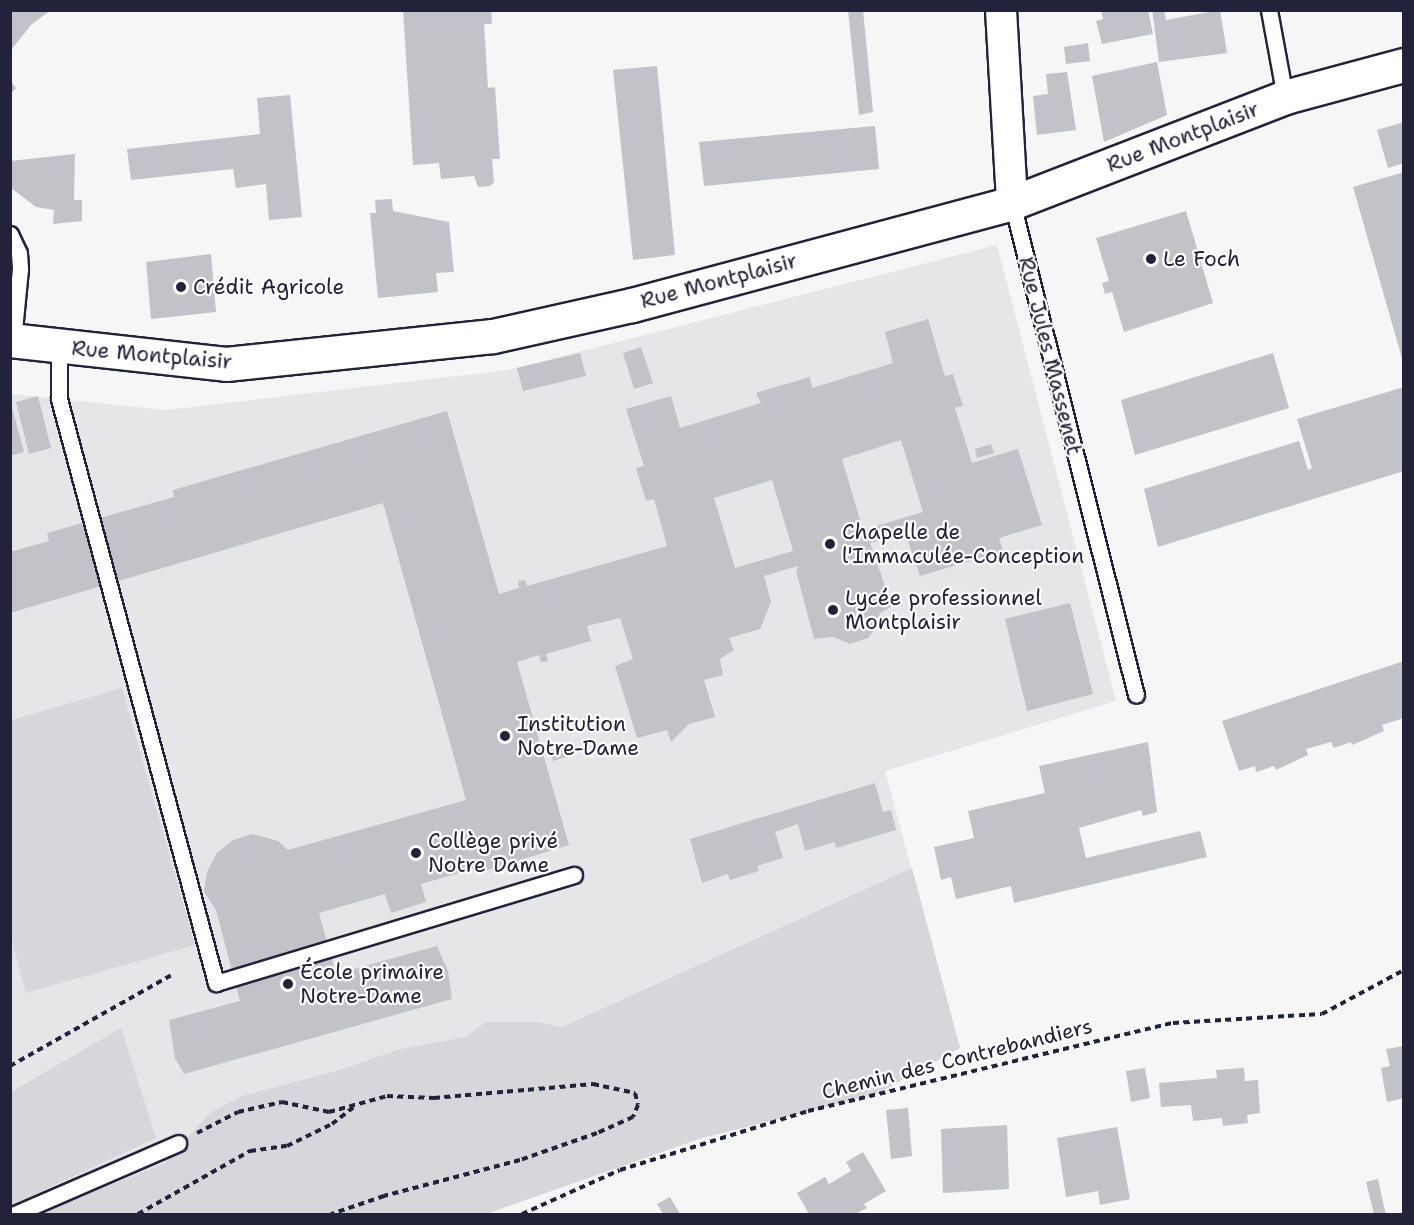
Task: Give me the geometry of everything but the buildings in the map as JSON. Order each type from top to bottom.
[{"type":"street","name":"Rue Jules Massenet","points":[[1001,10],[1012,203]]},
{"type":"street","name":"Rue Montplaisir","points":[[12,340],[226,364],[493,336],[632,304],[1012,203],[1285,97],[1404,65]]},
{"type":"lane","points":[[1269,10],[1285,97]]},
{"type":"lane","name":"Rue Jules Massenet","points":[[1012,203],[1136,695]]},
{"type":"lane","points":[[10,234],[19,253],[20,268],[12,340]]},
{"type":"lane","points":[[59,347],[59,399],[216,983],[574,875]]},
{"type":"lane","points":[[15,1215],[178,1143]]},
{"type":"path","name":"Chemin des Contrebandiers","points":[[522,1215],[620,1170],[808,1111],[1173,1023],[1322,1014],[1404,970]]},
{"type":"path","points":[[10,1066],[173,974]]},
{"type":"path","points":[[178,1143],[238,1112],[282,1102],[329,1112],[387,1096],[434,1098],[593,1084],[635,1093],[638,1105],[633,1117],[597,1133],[520,1160],[384,1196],[331,1215]]},
{"type":"path","points":[[138,1215],[250,1150],[286,1146],[332,1124],[358,1104]]},
{"type":"shaded area","name":"Institution Notre-Dame","points":[[997,245],[1116,701],[885,771],[960,1048],[877,1094],[702,1138],[486,1214],[11,1214],[10,394],[166,410],[508,370]]},
{"type":"shaded area","points":[[122,688],[195,945],[26,993],[11,938],[11,720]]},
{"type":"shaded area","points":[[912,868],[960,1048],[877,1094],[702,1138],[486,1214],[40,1214],[165,1163],[210,1113],[242,1096],[340,1070],[397,1050],[465,1037],[486,1022],[536,1022],[562,1027]]},
{"type":"shaded area","points":[[121,1028],[156,1138],[11,1205],[11,1092]]},
{"type":"place","name":"Le Foch","points":[[1151,259]]},
{"type":"place","name":"Crédit Agricole","points":[[181,287]]},
{"type":"place","name":"Chapelle de l'Immaculée-Conception","points":[[830,544]]},
{"type":"place","name":"Lycée professionnel Montplaisir","points":[[833,610]]},
{"type":"place","name":"Institution Notre-Dame","points":[[505,736]]},
{"type":"place","name":"Collège privé Notre Dame","points":[[416,853]]},
{"type":"place","name":"École primaire Notre-Dame","points":[[288,984]]}]
